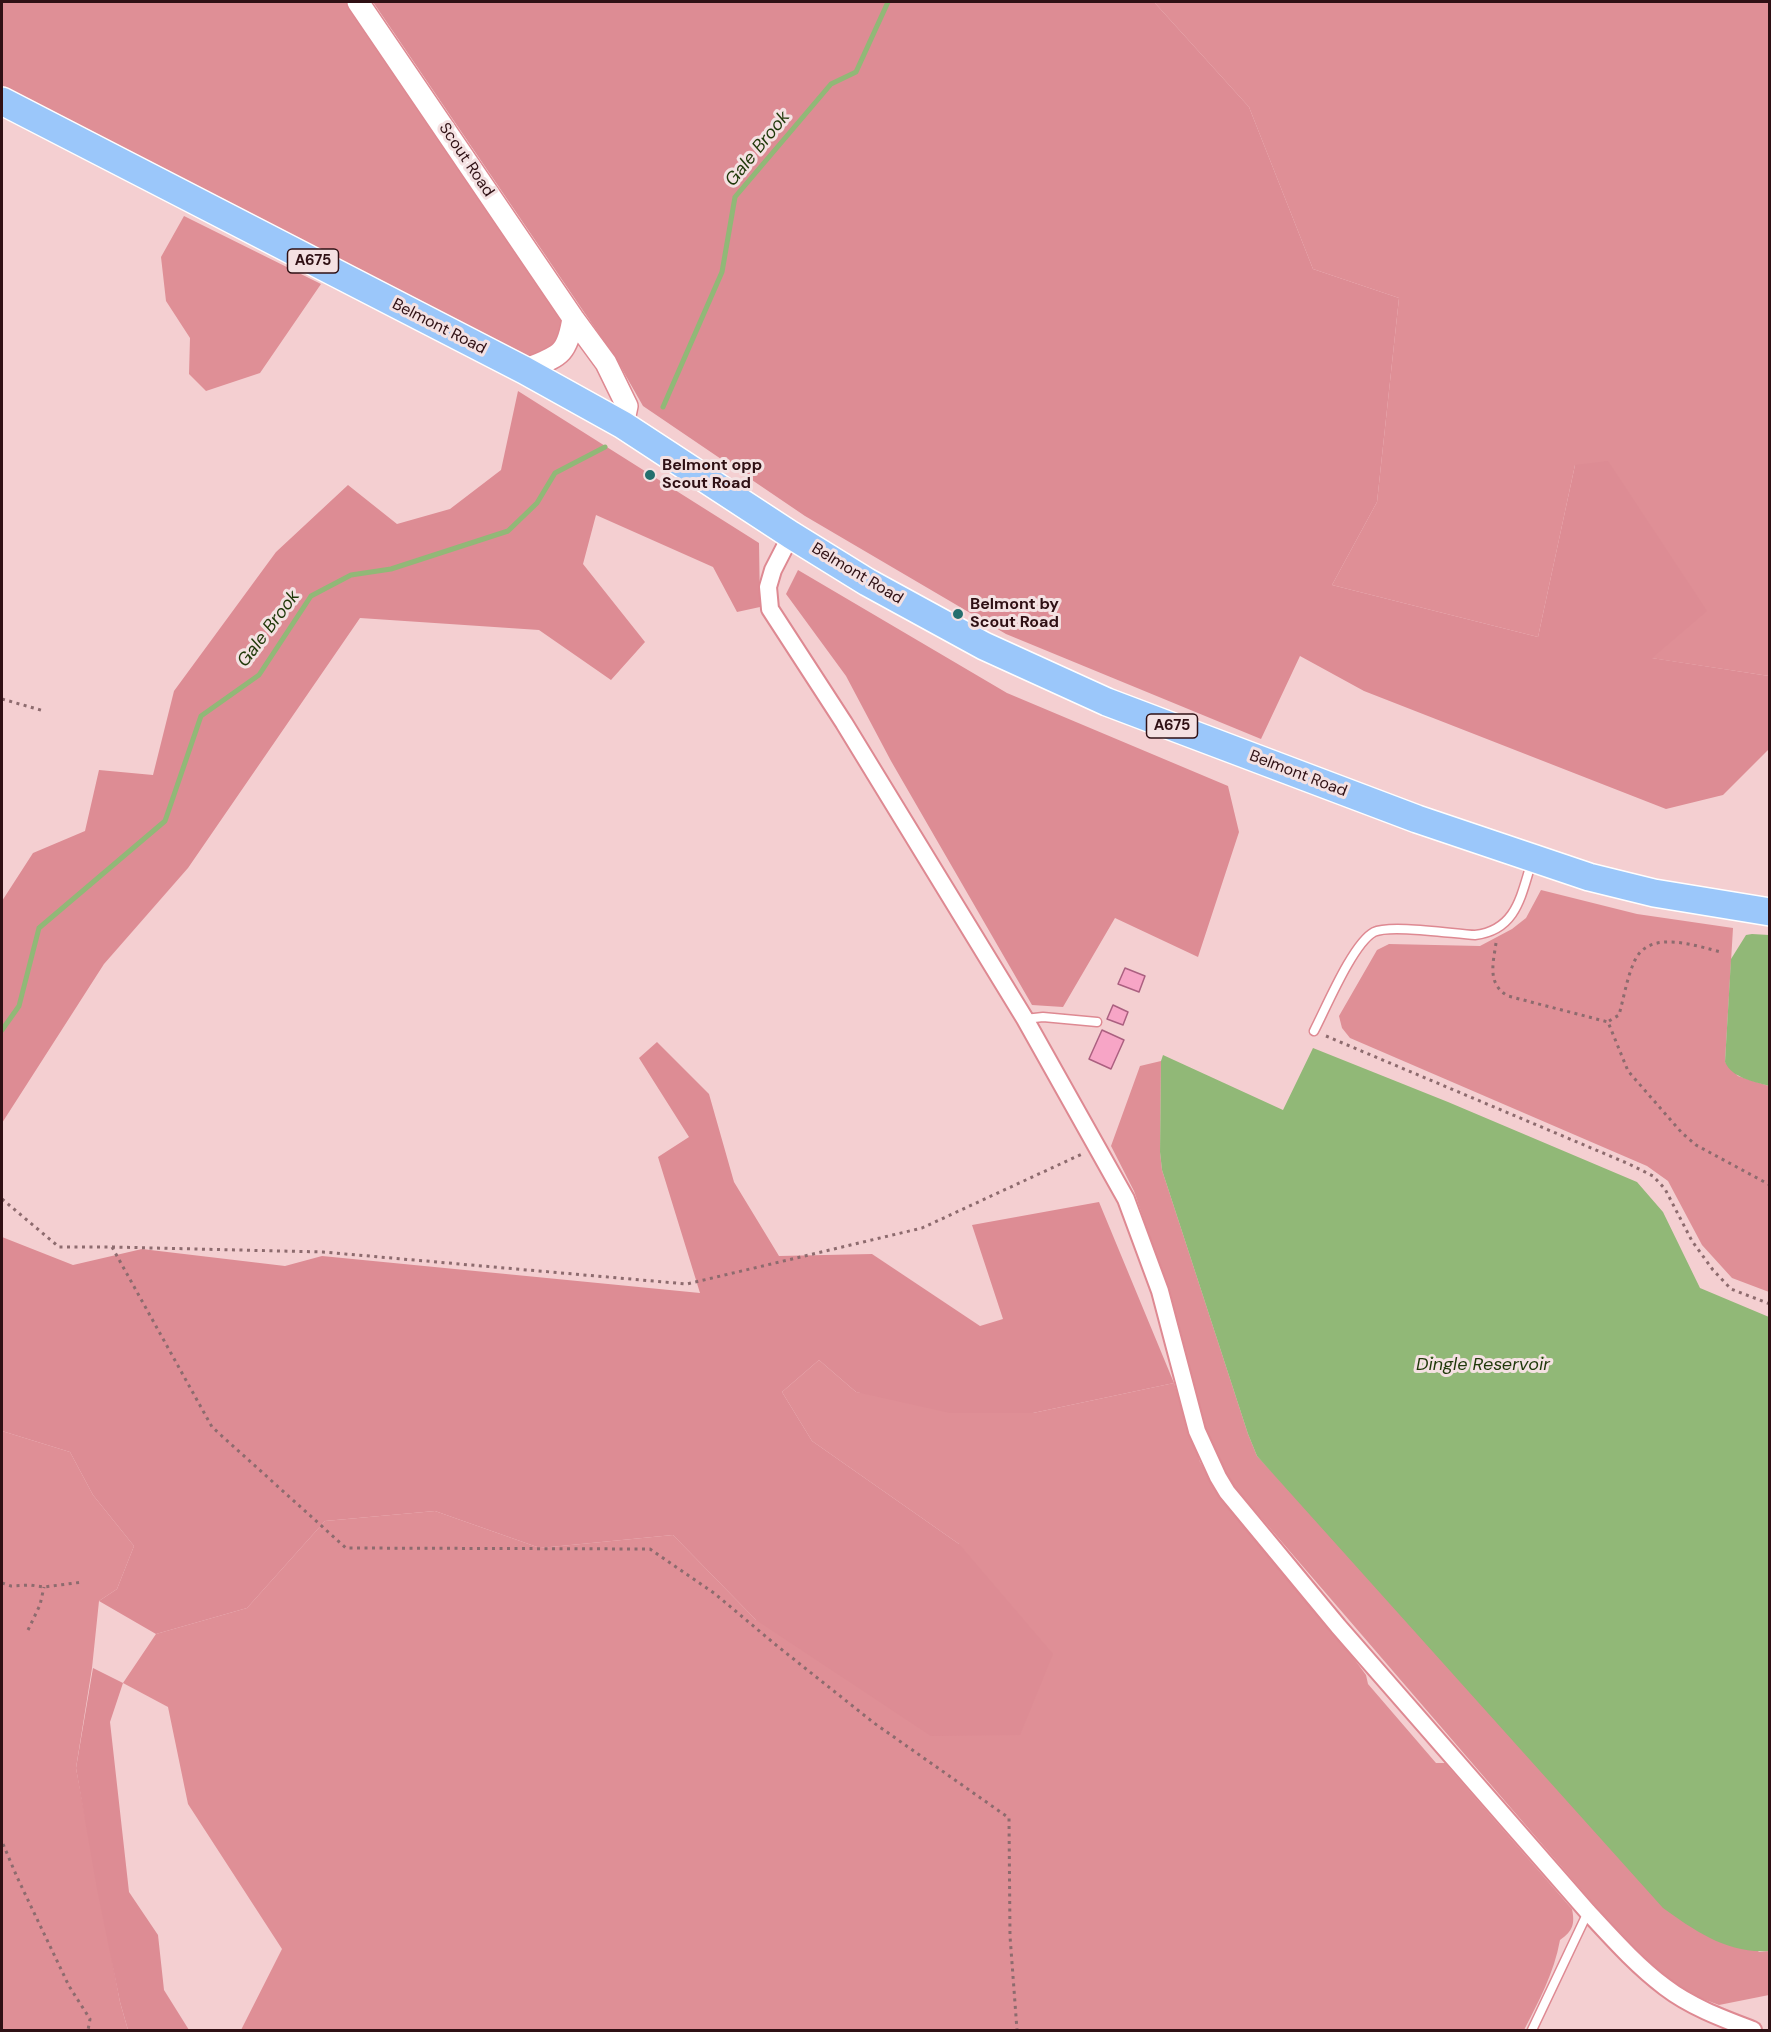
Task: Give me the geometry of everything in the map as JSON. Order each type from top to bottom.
[{"type":"main road","name":"Belmont Road","points":[[2,101],[524,370],[623,424],[791,535],[867,582],[984,646],[1107,702],[1418,819],[1589,877],[1654,893],[1770,912]]},
{"type":"street","name":"Scout Road","points":[[358,2],[606,363],[627,406],[623,424]]},
{"type":"street","points":[[524,370],[555,358],[561,353],[567,345],[573,318]]},
{"type":"street","points":[[791,535],[770,579],[768,587],[770,609],[844,723],[1026,1019],[1126,1199],[1160,1291],[1197,1431],[1227,1492],[1338,1626],[1630,1957],[1667,1989],[1713,2014],[1753,2031]]},
{"type":"lane","points":[[1314,1031],[1351,959],[1363,942],[1374,932],[1389,929],[1475,935],[1498,929],[1508,921],[1517,908],[1533,858]]},
{"type":"lane","points":[[1026,1019],[1043,1017],[1097,1022]]},
{"type":"lane","points":[[1532,2031],[1588,1912]]},
{"type":"path","points":[[2,699],[44,711]]},
{"type":"path","points":[[1498,929],[1492,966],[1494,981],[1500,991],[1508,996],[1608,1022],[1619,1015],[1634,962],[1644,949],[1667,942],[1721,952]]},
{"type":"path","points":[[1608,1022],[1628,1071],[1682,1132],[1696,1145],[1770,1185]]},
{"type":"path","points":[[1314,1031],[1653,1176],[1665,1189],[1692,1240],[1713,1270],[1731,1288],[1770,1304]]},
{"type":"path","points":[[2,1199],[59,1247],[323,1252],[687,1284],[922,1228],[1097,1146]]},
{"type":"path","points":[[112,1247],[212,1427],[346,1548],[650,1549],[714,1593],[874,1723],[1009,1818],[1010,1936],[1017,2031]]},
{"type":"path","points":[[2,1583],[11,1586],[44,1587],[83,1582]]},
{"type":"path","points":[[28,1630],[40,1605],[44,1587]]},
{"type":"path","points":[[3,1844],[69,1986],[90,2019],[88,2031]]},
{"type":"shaded area","points":[[2,2],[368,2],[573,318],[552,352],[524,370],[2,101]]},
{"type":"shaded area","points":[[373,2],[1154,2],[1249,107],[1313,269],[1399,298],[1377,502],[1332,585],[1538,637],[1575,465],[1608,461],[1707,611],[1652,658],[1769,676],[1769,749],[1723,795],[1666,809],[1364,691],[1300,656],[1261,739],[1006,634],[805,516],[643,406],[618,362]]},
{"type":"shaded area","points":[[1154,2],[1769,2],[1769,676],[1651,658],[1575,465],[1538,637],[1332,585],[1377,502],[1399,298],[1313,269],[1249,107]]},
{"type":"shaded area","points":[[184,216],[321,284],[260,373],[206,391],[189,374],[190,338],[166,301],[161,257]]},
{"type":"shaded area","points":[[518,391],[759,543],[760,607],[737,612],[713,567],[596,515],[583,564],[645,642],[611,680],[539,630],[360,618],[188,868],[104,964],[2,1123],[2,901],[33,853],[85,831],[99,770],[153,775],[174,691],[276,552],[348,485],[397,524],[450,509],[501,470]]},
{"type":"shaded area","points":[[798,570],[1007,693],[1228,786],[1239,832],[1198,957],[1115,918],[1063,1007],[1032,1005],[891,761],[846,676],[786,594]]},
{"type":"shaded area","points":[[1541,890],[1637,914],[1733,928],[1725,1062],[1738,1076],[1769,1086],[1769,1292],[1732,1278],[1702,1245],[1668,1181],[1647,1166],[1350,1038],[1342,1028],[1339,1016],[1377,950],[1389,944],[1480,946],[1512,929],[1526,918]]},
{"type":"shaded area","points":[[657,1042],[709,1094],[734,1182],[779,1256],[872,1254],[980,1326],[1003,1319],[972,1225],[1099,1202],[1174,1383],[1033,1413],[950,1413],[856,1392],[819,1360],[782,1392],[812,1441],[959,1544],[1053,1654],[1020,1735],[931,1736],[756,1620],[673,1535],[540,1548],[435,1511],[325,1521],[247,1608],[156,1634],[99,1601],[117,1589],[134,1546],[93,1495],[70,1452],[2,1431],[2,1237],[73,1265],[142,1249],[285,1266],[322,1256],[700,1293],[658,1157],[689,1137],[639,1058]]},
{"type":"shaded area","points":[[1161,1061],[1160,1152],[1162,1170],[1257,1456],[1759,1952],[1769,1951],[1769,1995],[1719,2005],[1695,1996],[1663,1976],[1634,1951],[1225,1476],[1208,1438],[1169,1294],[1134,1191],[1111,1146],[1140,1066]]},
{"type":"shaded area","points":[[819,1360],[856,1392],[1033,1413],[1174,1383],[1200,1462],[1219,1493],[1341,1641],[1366,1675],[1368,1684],[1436,1763],[1445,1763],[1572,1909],[1572,1927],[1560,1940],[1550,1975],[1524,2030],[241,2030],[282,1949],[188,1804],[168,1707],[123,1683],[156,1634],[247,1608],[325,1521],[435,1511],[540,1548],[673,1535],[756,1620],[959,1544],[812,1441],[782,1392]]},
{"type":"shaded area","points":[[2,1431],[70,1452],[93,1495],[134,1546],[117,1589],[99,1601],[92,1668],[76,1768],[120,2002],[128,2030],[2,2030]]},
{"type":"shaded area","points":[[93,1668],[123,1683],[110,1722],[129,1892],[158,1935],[164,1990],[189,2030],[128,2030],[120,2002],[76,1768]]},
{"type":"water","points":[[1746,935],[1769,935],[1769,1086],[1738,1075],[1725,1062],[1731,959]]},
{"type":"water","name":"Dingle Reservoir","points":[[1313,1048],[1637,1182],[1663,1212],[1700,1288],[1769,1317],[1769,1951],[1754,1951],[1726,1945],[1700,1933],[1663,1908],[1257,1456],[1162,1170],[1160,1152],[1161,1061],[1163,1055],[1283,1110]]},
{"type":"building","points":[[1125,968],[1145,976],[1139,992],[1118,984]]},
{"type":"building","points":[[1113,1005],[1128,1012],[1123,1025],[1107,1019]]},
{"type":"building","points":[[1102,1030],[1124,1040],[1111,1069],[1089,1059]]},
{"type":"waterway","name":"Gale Brook","points":[[663,407],[722,272],[735,197],[831,84],[856,72],[888,2]]},
{"type":"waterway","name":"Gale Brook","points":[[2,1030],[19,1006],[39,928],[165,821],[201,716],[259,675],[311,596],[351,575],[391,569],[508,531],[537,503],[555,473],[605,447]]},
{"type":"place","name":"Belmont opp Scout Road","points":[[650,475]]},
{"type":"place","name":"Belmont by Scout Road","points":[[958,614]]}]
